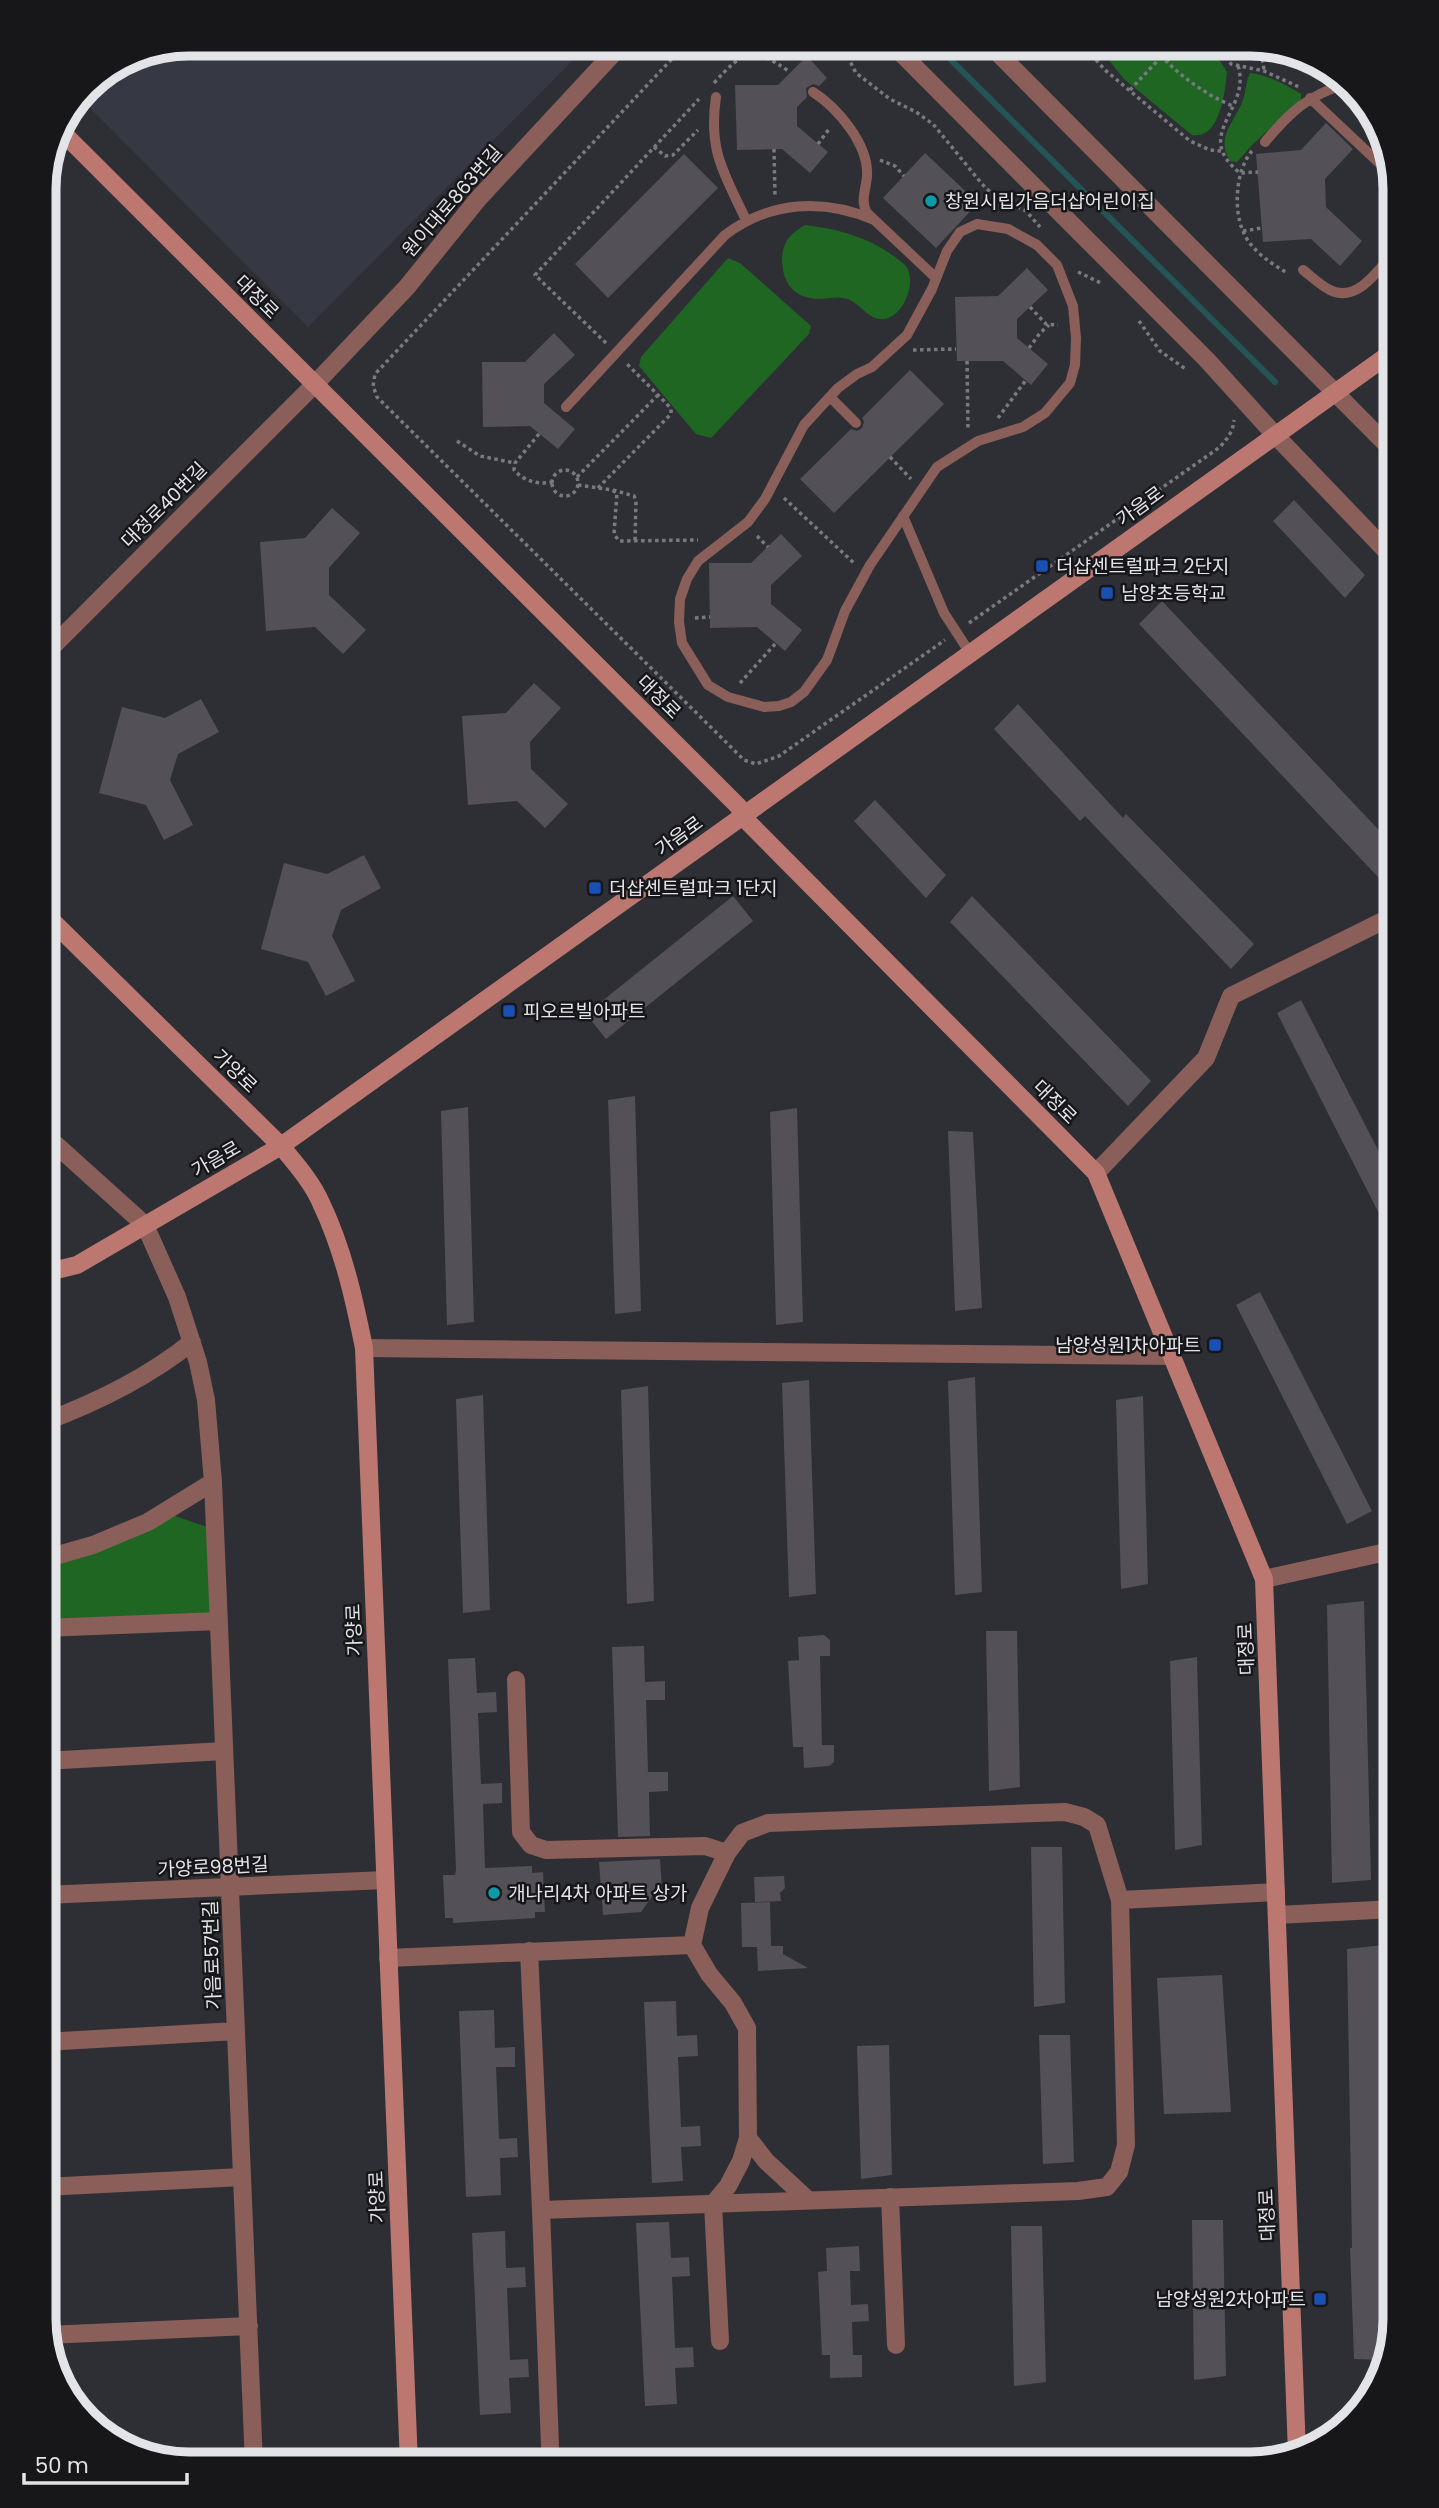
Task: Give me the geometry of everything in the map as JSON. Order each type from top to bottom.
[{"type":"street","name":"원이대로863번길","points":[[314,385],[407,287],[478,199],[611,56]]},
{"type":"street","points":[[904,56],[1281,431],[1383,546]]},
{"type":"street","points":[[1001,56],[1331,395],[1383,442]]},
{"type":"street","name":"대정로","points":[[67,137],[739,807],[742,816],[1096,1173],[1264,1579],[1297,2443]]},
{"type":"street","name":"가음로","points":[[56,1270],[77,1265],[281,1146],[1383,358]]},
{"type":"street","name":"대정로40번길","points":[[56,643],[314,385]]},
{"type":"street","points":[[1096,1173],[1206,1058],[1231,996],[1383,921]]},
{"type":"street","name":"가양로","points":[[56,925],[281,1146],[321,1201],[343,1259],[364,1348],[408,2452]]},
{"type":"street","points":[[56,1145],[145,1225]]},
{"type":"street","name":"가음로57번길","points":[[145,1225],[177,1297],[192,1342],[206,1399],[213,1482],[254,2452]]},
{"type":"street","points":[[56,1417],[144,1377],[192,1342]]},
{"type":"street","points":[[364,1348],[1172,1356]]},
{"type":"street","points":[[56,1556],[93,1545],[148,1522],[213,1482]]},
{"type":"street","points":[[1264,1579],[1383,1553]]},
{"type":"street","points":[[56,1628],[219,1621]]},
{"type":"street","points":[[516,1680],[522,1832],[531,1845],[546,1850],[705,1846],[727,1853]]},
{"type":"street","points":[[56,1760],[224,1751]]},
{"type":"street","points":[[541,2210],[713,2204],[1097,2189],[1107,2187],[1119,2172],[1126,2145],[1120,1900],[1097,1825],[1084,1816],[1065,1812],[768,1823],[741,1833],[727,1853],[700,1908],[692,1945],[709,1974],[733,2003],[747,2028],[748,2138],[741,2161],[728,2186],[713,2204],[720,2341]]},
{"type":"street","name":"가양로98번길","points":[[56,1894],[385,1880]]},
{"type":"street","points":[[1120,1900],[1276,1892]]},
{"type":"street","points":[[1277,1915],[1383,1910]]},
{"type":"street","points":[[388,1958],[692,1945]]},
{"type":"street","points":[[528,1951],[550,2446]]},
{"type":"street","name":"가음로57번길","points":[[56,2041],[236,2031]]},
{"type":"street","points":[[748,2138],[766,2161],[808,2200]]},
{"type":"street","points":[[56,2186],[243,2177]]},
{"type":"street","points":[[890,2197],[896,2346]]},
{"type":"street","points":[[57,2335],[249,2326]]},
{"type":"lane","points":[[1265,142],[1284,119],[1310,98],[1335,87]]},
{"type":"lane","points":[[813,92],[839,116],[859,145],[866,161],[867,175],[863,206],[874,220],[936,278]]},
{"type":"lane","points":[[716,97],[712,131],[716,152],[746,220]]},
{"type":"lane","points":[[1310,98],[1380,164]]},
{"type":"lane","points":[[566,407],[725,234],[746,220],[775,209],[827,206],[854,211],[874,220]]},
{"type":"lane","points":[[977,224],[1008,229],[1037,246],[1057,265],[1073,306],[1075,365],[1070,383],[1045,413],[1023,427],[983,439],[937,467],[866,573],[845,611],[827,660],[804,692],[791,702],[764,707],[728,697],[708,685],[682,643],[680,599],[687,579],[698,561],[748,522],[772,487],[804,425],[830,397],[857,374],[872,367],[907,335],[936,278],[947,251],[960,232],[977,224]]},
{"type":"lane","points":[[1306,273],[1330,290],[1343,294],[1355,291],[1383,263]]},
{"type":"lane","points":[[830,397],[856,423]]},
{"type":"lane","points":[[903,516],[944,613],[971,653]]},
{"type":"path","points":[[598,488],[669,417],[671,409],[535,275],[732,63],[741,56],[760,56],[773,60],[790,72]]},
{"type":"path","points":[[1093,56],[1105,70],[1191,141],[1210,150],[1221,151]]},
{"type":"path","points":[[1130,91],[1162,56],[1204,92],[1233,106]]},
{"type":"path","points":[[1167,61],[1172,56]]},
{"type":"path","points":[[1225,56],[1231,64],[1264,71],[1306,90],[1310,98]]},
{"type":"path","points":[[1261,56],[1264,71]]},
{"type":"path","points":[[1238,66],[1241,75],[1233,106],[1220,137],[1221,151],[1228,164],[1240,173],[1258,172]]},
{"type":"path","points":[[654,147],[665,156],[673,155],[714,114]]},
{"type":"path","points":[[1265,142],[1250,152],[1240,173],[1237,186],[1242,231],[1255,249],[1274,265],[1287,273],[1306,273]]},
{"type":"path","points":[[774,149],[775,209]]},
{"type":"path","points":[[673,155],[678,160]]},
{"type":"path","points":[[866,161],[887,161],[904,176]]},
{"type":"path","points":[[1242,231],[1262,228]]},
{"type":"path","points":[[1030,307],[1049,325]]},
{"type":"path","points":[[1029,348],[1049,325],[1074,324]]},
{"type":"path","points":[[892,350],[956,349]]},
{"type":"path","points":[[967,361],[969,446]]},
{"type":"path","points":[[983,439],[1026,380]]},
{"type":"path","points":[[577,477],[658,394]]},
{"type":"path","points":[[540,434],[515,463],[514,470],[527,480],[552,482]]},
{"type":"path","points":[[457,441],[480,456],[515,463]]},
{"type":"path","points":[[890,457],[920,489]]},
{"type":"path","points":[[564,470],[571,471],[577,477],[575,493],[562,496],[554,491],[552,482],[556,474],[564,470]]},
{"type":"path","points":[[578,485],[634,496],[635,541]]},
{"type":"path","points":[[772,487],[866,573]]},
{"type":"path","points":[[612,490],[617,494],[615,538],[623,542],[697,540],[711,551]]},
{"type":"path","points":[[728,697],[776,643]]},
{"type":"shaded area","points":[[567,56],[572,61],[308,327],[86,104],[95,95],[115,78],[130,70],[171,57]]},
{"type":"green space","points":[[1106,56],[1217,56],[1227,72],[1215,123],[1201,135],[1192,135],[1124,79]]},
{"type":"green space","points":[[1250,73],[1290,87],[1301,94],[1301,100],[1237,162],[1230,161],[1225,137],[1243,100]]},
{"type":"green space","points":[[805,225],[863,239],[885,250],[903,264],[910,276],[910,285],[904,304],[898,312],[882,319],[873,317],[847,299],[810,298],[792,289],[783,272],[784,247],[789,238]]},
{"type":"green space","points":[[728,258],[740,263],[811,326],[809,334],[711,438],[696,434],[639,366],[641,357]]},
{"type":"green space","points":[[164,1512],[215,1530],[219,1621],[56,1628],[56,1554]]},
{"type":"building","points":[[807,56],[827,78],[819,86],[813,84],[806,88],[807,97],[797,107],[797,126],[828,152],[810,173],[782,149],[737,150],[735,85],[778,85]]},
{"type":"building","points":[[1326,123],[1353,149],[1325,179],[1326,207],[1362,241],[1340,266],[1311,239],[1263,242],[1256,154],[1301,150]]},
{"type":"building","name":"창원시립가음더샵어린이집","points":[[925,153],[978,203],[936,248],[883,198]]},
{"type":"building","points":[[684,154],[718,188],[608,298],[575,264]]},
{"type":"building","points":[[1027,268],[1048,290],[1017,319],[1017,338],[1048,364],[1031,385],[1003,361],[957,361],[955,297],[998,296]]},
{"type":"building","points":[[554,333],[575,355],[544,384],[544,403],[575,429],[558,449],[530,426],[483,427],[482,362],[525,362]]},
{"type":"building","points":[[910,370],[944,404],[834,513],[800,479],[851,429],[857,431],[862,428],[862,418]]},
{"type":"building","points":[[1294,500],[1365,575],[1345,598],[1273,521]]},
{"type":"building","points":[[332,508],[360,533],[329,568],[329,595],[366,630],[343,654],[315,627],[266,631],[260,542],[305,538]]},
{"type":"building","points":[[781,534],[802,556],[771,585],[771,604],[802,630],[785,651],[757,627],[710,628],[709,563],[751,563]]},
{"type":"building","points":[[1162,601],[1383,834],[1383,882],[1139,624]]},
{"type":"building","points":[[534,683],[561,708],[530,742],[531,769],[568,804],[545,828],[517,801],[468,805],[462,716],[506,713]]},
{"type":"building","points":[[201,699],[219,732],[178,754],[170,780],[193,825],[164,840],[146,805],[99,793],[122,707],[165,718]]},
{"type":"building","points":[[1018,704],[1123,818],[1126,814],[1254,944],[1231,969],[1085,816],[1080,821],[994,729]]},
{"type":"building","points":[[875,800],[946,875],[926,898],[854,821]]},
{"type":"building","points":[[364,855],[381,888],[341,910],[332,936],[355,981],[326,996],[308,962],[261,949],[284,863],[327,874]]},
{"type":"building","points":[[733,896],[753,921],[606,1039],[586,1014]]},
{"type":"building","points":[[972,896],[1151,1081],[1128,1106],[950,922]]},
{"type":"building","points":[[1301,1000],[1383,1160],[1383,1221],[1277,1013]]},
{"type":"building","points":[[635,1096],[641,1311],[615,1314],[608,1100]]},
{"type":"building","points":[[468,1107],[474,1322],[447,1325],[441,1111]]},
{"type":"building","points":[[797,1108],[803,1322],[776,1325],[770,1112]]},
{"type":"building","points":[[948,1131],[973,1132],[982,1308],[955,1311]]},
{"type":"building","points":[[1260,1292],[1372,1511],[1347,1524],[1236,1305]]},
{"type":"building","points":[[975,1377],[982,1592],[955,1595],[948,1381]]},
{"type":"building","points":[[809,1380],[816,1594],[789,1597],[782,1383]]},
{"type":"building","points":[[648,1386],[654,1601],[627,1604],[621,1390]]},
{"type":"building","points":[[483,1395],[490,1610],[463,1613],[456,1399]]},
{"type":"building","points":[[1143,1396],[1148,1584],[1121,1589],[1116,1400]]},
{"type":"building","points":[[1364,1601],[1371,1880],[1332,1883],[1327,1605]]},
{"type":"building","points":[[986,1631],[1017,1631],[1020,1787],[989,1791]]},
{"type":"building","points":[[824,1635],[830,1640],[830,1656],[820,1656],[822,1745],[834,1745],[834,1762],[829,1766],[804,1768],[803,1747],[793,1747],[788,1661],[799,1660],[798,1637]]},
{"type":"building","points":[[644,1646],[645,1682],[665,1681],[665,1700],[646,1700],[648,1772],[668,1772],[668,1791],[649,1792],[650,1836],[618,1837],[612,1647]]},
{"type":"building","points":[[1197,1657],[1202,1845],[1175,1850],[1170,1661]]},
{"type":"building","points":[[475,1658],[477,1693],[496,1692],[497,1712],[478,1713],[481,1784],[502,1783],[502,1803],[483,1804],[485,1868],[532,1866],[532,1873],[543,1872],[545,1912],[535,1912],[535,1918],[453,1923],[453,1918],[445,1918],[443,1875],[455,1875],[456,1870],[448,1659]]},
{"type":"building","points":[[1031,1847],[1062,1847],[1065,2003],[1034,2007]]},
{"type":"building","points":[[660,1859],[662,1890],[656,1891],[641,1912],[603,1915],[599,1862]]},
{"type":"building","points":[[784,1876],[785,1888],[780,1893],[781,1901],[755,1902],[754,1877]]},
{"type":"building","points":[[770,1902],[771,1946],[783,1946],[783,1954],[808,1968],[758,1971],[757,1947],[742,1947],[741,1903]]},
{"type":"building","points":[[1383,1945],[1383,2319],[1376,2360],[1354,2359],[1350,2248],[1347,1949]]},
{"type":"building","points":[[1222,1975],[1231,2112],[1164,2114],[1157,1978]]},
{"type":"building","points":[[676,2001],[677,2036],[697,2035],[698,2056],[678,2057],[681,2127],[700,2126],[701,2146],[681,2147],[683,2181],[652,2183],[644,2002]]},
{"type":"building","points":[[494,2010],[495,2048],[515,2047],[515,2067],[496,2067],[499,2139],[517,2138],[518,2157],[500,2158],[501,2195],[466,2197],[459,2011]]},
{"type":"building","points":[[1039,2035],[1070,2035],[1074,2162],[1043,2164]]},
{"type":"building","points":[[889,2045],[892,2175],[861,2179],[857,2046]]},
{"type":"building","points":[[1192,2220],[1223,2220],[1226,2376],[1194,2380]]},
{"type":"building","points":[[669,2222],[671,2258],[689,2257],[690,2276],[672,2277],[675,2348],[693,2347],[694,2367],[675,2368],[677,2404],[645,2406],[636,2223]]},
{"type":"building","points":[[1011,2226],[1042,2226],[1046,2382],[1014,2386]]},
{"type":"building","points":[[505,2231],[506,2268],[525,2267],[526,2287],[507,2288],[510,2360],[528,2359],[529,2377],[509,2378],[511,2413],[480,2415],[472,2233]]},
{"type":"building","points":[[859,2246],[860,2271],[850,2271],[851,2305],[868,2304],[869,2321],[852,2322],[853,2355],[862,2355],[862,2377],[830,2378],[830,2355],[822,2355],[818,2272],[827,2271],[826,2248]]},
{"type":"waterway","points":[[947,56],[1275,382]]},
{"type":"place","name":"창원시립가음더샵어린이집","points":[[931,201]]},
{"type":"place","name":"더샵센트럴파크 2단지","points":[[1042,566]]},
{"type":"place","name":"남양초등학교","points":[[1107,593]]},
{"type":"place","name":"더샵센트럴파크 1단지","points":[[595,888]]},
{"type":"place","name":"피오르빌아파트","points":[[509,1011]]},
{"type":"place","name":"남양성원1차아파트","points":[[1215,1345]]},
{"type":"place","name":"개나리4차 아파트 상가","points":[[494,1893]]},
{"type":"place","name":"남양성원2차아파트","points":[[1320,2299]]}]
